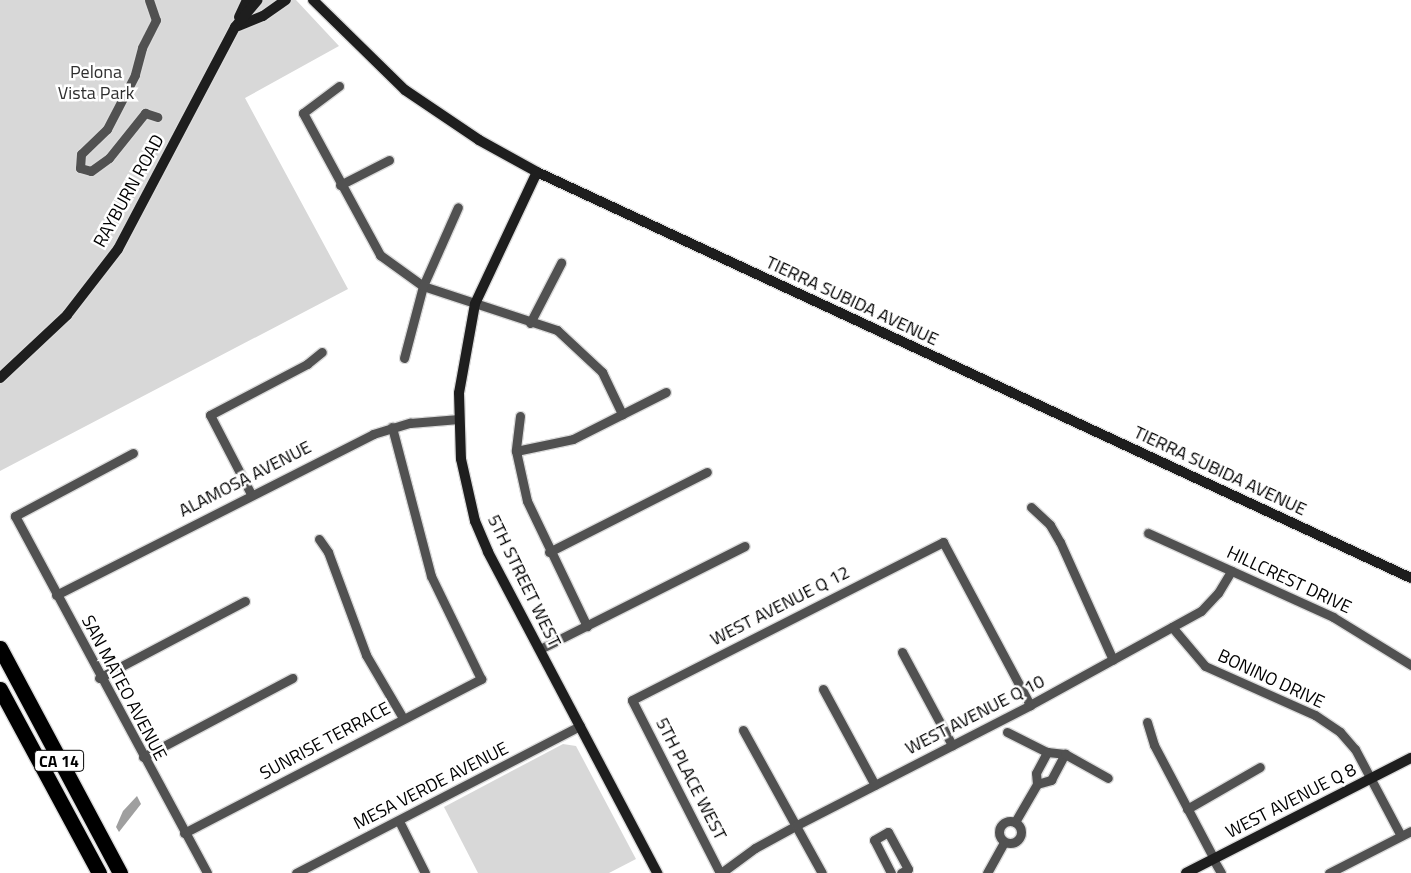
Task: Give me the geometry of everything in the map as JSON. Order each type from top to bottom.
[{"type":"highway","name":"CA 14","points":[[0,648],[120,873]]},
{"type":"highway","name":"CA 14","points":[[0,689],[99,873]]},
{"type":"street","points":[[149,0],[156,20],[107,129],[79,157],[83,171],[91,171],[109,158],[145,113],[157,117]]},
{"type":"street","points":[[235,27],[247,0]]},
{"type":"street","name":"RAYBURN ROAD","points":[[0,378],[67,315],[118,249],[235,27],[258,0]]},
{"type":"street","points":[[235,27],[263,16],[286,0]]},
{"type":"street","name":"TIERRA SUBIDA AVENUE","points":[[314,0],[405,90],[479,140],[537,172],[1411,578]]},
{"type":"street","points":[[338,86],[303,113],[340,185],[380,255],[423,286],[530,323],[557,330],[581,348],[602,372],[622,414]]},
{"type":"street","points":[[340,185],[389,160]]},
{"type":"street","name":"5TH STREET WEST","points":[[537,172],[475,304],[462,365],[458,419],[461,459],[475,521],[657,873]]},
{"type":"street","points":[[404,358],[423,286],[458,207]]},
{"type":"street","points":[[530,323],[561,263]]},
{"type":"street","points":[[251,494],[210,415],[308,364],[322,352]]},
{"type":"street","points":[[516,451],[573,439],[666,392]]},
{"type":"street","points":[[520,416],[516,451],[527,501],[549,552],[587,626]]},
{"type":"street","name":"ALAMOSA AVENUE","points":[[56,594],[251,494],[392,427],[458,419]]},
{"type":"street","name":"SUNRISE TERRACE","points":[[184,832],[481,679],[431,576],[392,427]]},
{"type":"street","name":"SAN MATEO AVENUE","points":[[133,453],[15,516],[99,678],[207,873]]},
{"type":"street","points":[[549,552],[707,472]]},
{"type":"street","points":[[1031,507],[1050,525],[1060,542],[1114,660]]},
{"type":"street","name":"HILLCREST DRIVE","points":[[1148,533],[1333,617],[1411,665]]},
{"type":"street","points":[[319,539],[328,552],[366,655],[403,718]]},
{"type":"street","name":"WEST AVENUE Q 12","points":[[632,700],[943,542],[1030,705]]},
{"type":"street","points":[[540,649],[745,546]]},
{"type":"street","name":"WEST AVENUE Q 10","points":[[721,873],[755,848],[1030,705],[1201,610],[1218,593],[1231,571]]},
{"type":"street","points":[[99,678],[245,601]]},
{"type":"street","name":"BONINO DRIVE","points":[[1172,627],[1205,666],[1315,715],[1340,732],[1355,749],[1401,836]]},
{"type":"street","points":[[902,652],[952,745]]},
{"type":"street","points":[[142,757],[292,678]]},
{"type":"street","points":[[823,689],[875,785]]},
{"type":"street","name":"5TH PLACE WEST","points":[[632,700],[721,873]]},
{"type":"street","points":[[1147,722],[1154,745],[1220,873]]},
{"type":"street","name":"MESA VERDE AVENUE","points":[[296,873],[315,869],[399,821],[580,726]]},
{"type":"street","points":[[743,730],[822,873]]},
{"type":"street","points":[[1007,732],[1047,752],[1065,754],[1108,778]]},
{"type":"street","points":[[1004,842],[1015,842],[1020,836],[1015,822],[1037,784],[1036,773],[1047,752]]},
{"type":"street","points":[[1037,784],[1051,780],[1065,754]]},
{"type":"street","name":"WEST AVENUE Q 8","points":[[1186,873],[1411,758]]},
{"type":"street","points":[[1187,808],[1260,767]]},
{"type":"street","points":[[399,821],[425,873]]},
{"type":"street","points":[[1004,842],[998,834],[1000,827],[1008,821],[1015,822]]},
{"type":"street","points":[[1329,873],[1411,831]]},
{"type":"street","points":[[891,873],[874,840],[888,832],[908,869],[901,873]]},
{"type":"street","points":[[986,873],[1004,842]]},
{"type":"green space","name":"Pelona Vista Park","points":[[0,0],[296,0],[339,46],[245,98],[348,289],[0,471]]},
{"type":"green space","points":[[563,744],[576,746],[636,859],[609,873],[478,873],[444,807]]},
{"type":"shaded area","points":[[137,796],[141,804],[119,832],[116,827],[123,811]]}]
